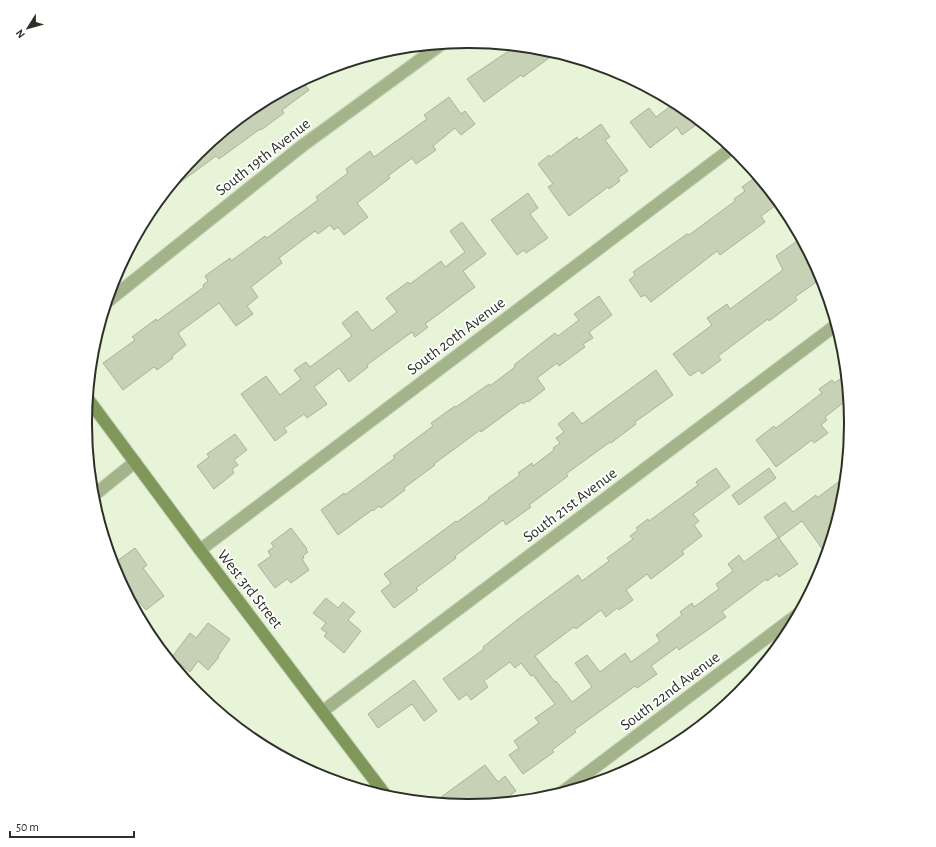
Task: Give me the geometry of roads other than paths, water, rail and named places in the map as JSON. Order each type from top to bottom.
[{"type":"street","name":"South 19th Avenue","points":[[115,296],[302,146],[434,50]]},
{"type":"street","name":"South 20th Avenue","points":[[200,550],[727,152]]},
{"type":"street","name":"South 21st Avenue","points":[[323,711],[831,328]]},
{"type":"street","name":"West 3rd Street","points":[[93,405],[200,550],[381,788]]},
{"type":"street","points":[[99,491],[136,462]]},
{"type":"street","name":"South 22nd Avenue","points":[[574,783],[785,624]]}]
